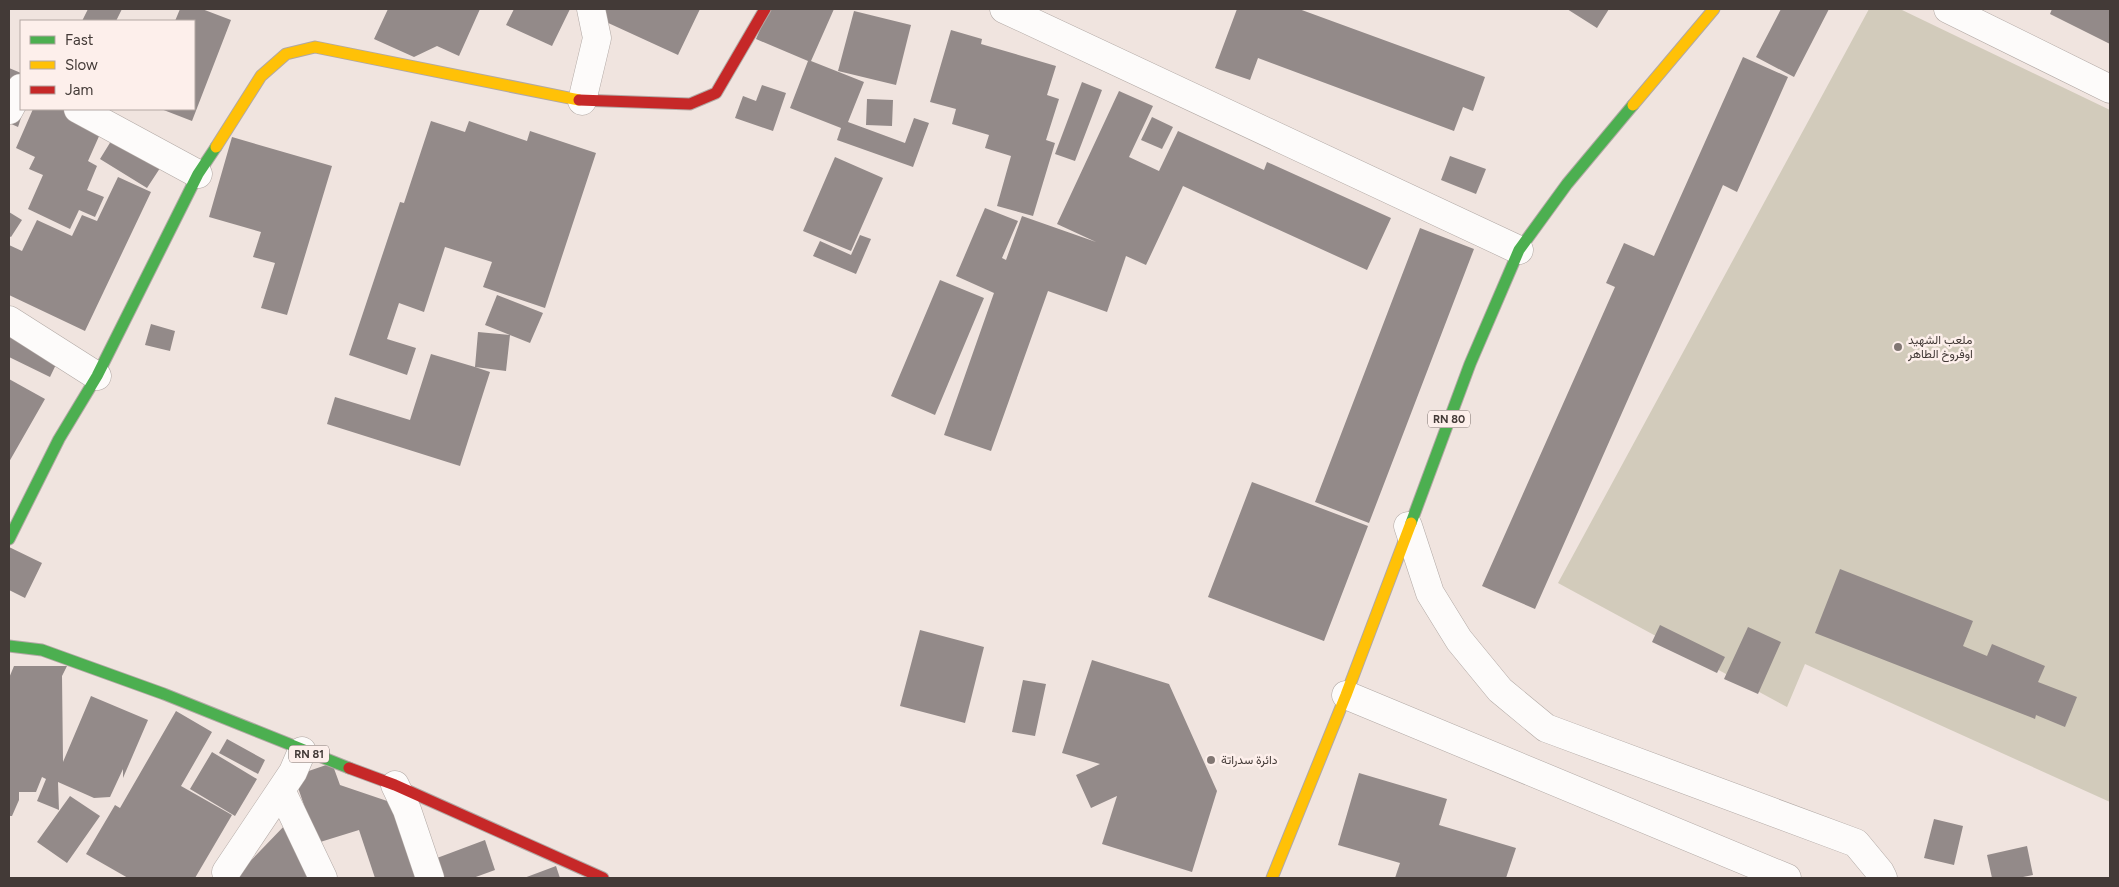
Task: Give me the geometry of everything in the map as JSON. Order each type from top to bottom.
[{"type":"main road","points":[[9,539],[59,439],[97,376],[198,174],[261,76],[286,54],[315,47],[582,101],[690,104],[716,93],[765,9]]},
{"type":"main road","name":"RN 80","points":[[1272,878],[1346,695],[1470,364],[1518,250],[1567,184],[1714,9]]},
{"type":"main road","name":"RN 81","points":[[9,646],[42,650],[164,694],[302,751],[395,785],[603,878]]},
{"type":"street","points":[[582,101],[597,38],[591,9]]},
{"type":"street","points":[[1004,9],[1518,250]]},
{"type":"street","points":[[1948,9],[2110,89]]},
{"type":"street","points":[[9,71],[20,77]]},
{"type":"street","points":[[9,110],[20,90]]},
{"type":"street","points":[[80,110],[198,174]]},
{"type":"street","points":[[9,320],[97,376]]},
{"type":"street","points":[[1408,526],[1430,593],[1460,640],[1500,690],[1546,728],[1856,843],[1883,878]]},
{"type":"street","points":[[1346,695],[1787,878]]},
{"type":"street","points":[[226,872],[280,790],[302,751]]},
{"type":"street","points":[[395,785],[407,810],[430,878]]},
{"type":"street","points":[[280,790],[322,878]]},
{"type":"shaded area","name":"ملعب الشهيد اوفروخ الطاهر","points":[[1869,9],[1900,9],[2110,110],[2110,802],[1805,664],[1787,707],[1558,583]]},
{"type":"building","points":[[88,9],[122,9],[116,20],[82,20]]},
{"type":"building","points":[[180,9],[202,9],[231,20],[192,121],[164,110],[195,110],[195,20],[175,20]]},
{"type":"building","points":[[388,9],[480,9],[459,56],[437,46],[414,57],[374,39]]},
{"type":"building","points":[[514,9],[570,9],[552,46],[506,25]]},
{"type":"building","points":[[597,9],[700,9],[678,55],[593,16]]},
{"type":"building","points":[[769,9],[834,9],[811,61],[864,82],[848,122],[905,143],[914,118],[929,123],[913,167],[837,140],[841,128],[790,108],[808,61],[756,39]]},
{"type":"building","points":[[1237,9],[1299,9],[1485,77],[1473,111],[1463,107],[1454,131],[1258,58],[1250,80],[1215,68]]},
{"type":"building","points":[[1567,9],[1609,9],[1597,28]]},
{"type":"building","points":[[1781,9],[1829,9],[1794,77],[1756,57]]},
{"type":"building","points":[[2052,9],[2110,9],[2110,44],[2050,14]]},
{"type":"building","points":[[854,11],[911,25],[896,85],[838,71]]},
{"type":"building","points":[[951,30],[982,39],[981,44],[1056,66],[1047,95],[1059,99],[1046,140],[1055,143],[1033,216],[997,206],[1011,156],[985,148],[989,135],[952,124],[956,109],[930,102]]},
{"type":"building","points":[[1743,57],[1788,77],[1737,192],[1723,185],[1535,609],[1482,586],[1615,287],[1606,283],[1624,243],[1654,256]]},
{"type":"building","points":[[9,68],[20,73],[20,110],[24,110],[18,127],[9,123]]},
{"type":"building","points":[[1082,82],[1102,90],[1075,161],[1055,154]]},
{"type":"building","points":[[762,85],[786,93],[773,131],[735,118],[743,96],[756,101]]},
{"type":"building","points":[[1119,91],[1153,106],[1129,157],[1159,171],[1178,131],[1264,170],[1267,162],[1391,218],[1367,270],[1183,186],[1146,265],[1126,256],[1107,312],[1048,291],[991,451],[944,435],[994,293],[956,276],[985,208],[1018,221],[1002,258],[1006,260],[1022,216],[1096,242],[1057,224]]},
{"type":"building","points":[[867,99],[893,100],[892,126],[866,125]]},
{"type":"building","points":[[33,110],[93,110],[108,116],[88,161],[97,166],[87,190],[104,197],[95,217],[79,210],[70,229],[28,209],[43,175],[29,169],[35,157],[16,148]]},
{"type":"building","points":[[1152,117],[1173,127],[1162,149],[1141,140]]},
{"type":"building","points":[[431,121],[465,132],[469,121],[527,141],[530,131],[596,153],[545,308],[483,287],[492,262],[445,247],[424,312],[399,303],[387,339],[416,348],[407,375],[349,355],[400,202],[404,203]]},
{"type":"building","points":[[116,133],[164,162],[147,188],[100,159]]},
{"type":"building","points":[[232,137],[332,166],[287,315],[261,308],[275,263],[253,257],[261,232],[209,217]]},
{"type":"building","points":[[1450,156],[1486,169],[1476,194],[1441,180]]},
{"type":"building","points":[[835,157],[883,178],[851,251],[803,231]]},
{"type":"building","points":[[118,177],[151,192],[85,331],[9,295],[9,245],[22,251],[37,220],[72,236],[82,215],[97,221]]},
{"type":"building","points":[[9,212],[22,220],[11,237],[9,236]]},
{"type":"building","points":[[1420,228],[1474,249],[1369,523],[1315,502]]},
{"type":"building","points":[[860,235],[871,239],[856,274],[813,256],[820,241],[851,255]]},
{"type":"building","points":[[940,280],[984,298],[935,415],[891,396]]},
{"type":"building","points":[[497,295],[543,313],[530,343],[485,325]]},
{"type":"building","points":[[151,324],[175,331],[170,351],[145,345]]},
{"type":"building","points":[[9,326],[62,352],[50,377],[9,357]]},
{"type":"building","points":[[478,332],[510,335],[506,371],[475,367]]},
{"type":"building","points":[[431,354],[490,372],[460,466],[327,424],[335,397],[410,420]]},
{"type":"building","points":[[9,379],[45,399],[9,462]]},
{"type":"building","points":[[1252,482],[1368,526],[1324,641],[1208,597]]},
{"type":"building","points":[[9,547],[42,563],[25,598],[9,590]]},
{"type":"building","points":[[1840,569],[1973,621],[1963,646],[1987,656],[1992,644],[2045,666],[2038,682],[2077,697],[2065,727],[2036,715],[2035,719],[1815,633]]},
{"type":"building","points":[[1660,625],[1725,657],[1717,673],[1652,642]]},
{"type":"building","points":[[1748,627],[1781,642],[1758,694],[1724,679]]},
{"type":"building","points":[[920,630],[984,647],[965,723],[900,706]]},
{"type":"building","points":[[1092,660],[1169,684],[1217,791],[1192,872],[1102,844],[1117,796],[1091,808],[1076,775],[1100,764],[1062,753]]},
{"type":"building","points":[[14,666],[67,666],[62,676],[63,762],[91,696],[148,720],[123,778],[123,769],[110,797],[94,798],[58,782],[59,810],[37,801],[46,779],[42,777],[36,792],[19,792],[19,800],[12,816],[9,816],[9,678]]},
{"type":"building","points":[[1023,680],[1046,684],[1035,736],[1012,732]]},
{"type":"building","points":[[176,711],[212,732],[181,786],[232,815],[195,878],[128,878],[86,854],[115,805],[120,808]]},
{"type":"building","points":[[227,739],[265,760],[258,774],[219,753]]},
{"type":"building","points":[[212,752],[257,779],[235,816],[190,789]]},
{"type":"building","points":[[332,763],[340,785],[396,804],[418,878],[375,878],[359,830],[317,843],[294,776]]},
{"type":"building","points":[[1359,773],[1447,799],[1439,825],[1516,848],[1506,878],[1395,878],[1400,863],[1338,845]]},
{"type":"building","points":[[70,796],[100,816],[67,863],[37,842]]},
{"type":"building","points":[[1934,819],[1963,826],[1954,865],[1924,858]]},
{"type":"building","points":[[288,822],[315,878],[234,878]]},
{"type":"building","points":[[485,840],[495,870],[473,878],[436,878],[429,861]]},
{"type":"building","points":[[2027,846],[2033,875],[2018,878],[1992,878],[1987,855]]},
{"type":"building","points":[[556,866],[560,878],[524,878]]},
{"type":"traffic: fast","points":[[1411,523],[1470,364],[1519,250],[1567,184],[1633,105]]},
{"type":"traffic: fast","points":[[9,539],[59,439],[97,376],[198,174],[216,147]]},
{"type":"traffic: fast","points":[[9,646],[42,650],[164,694],[349,768]]},
{"type":"traffic: slow","points":[[1633,105],[1714,9]]},
{"type":"traffic: slow","points":[[216,147],[261,76],[286,54],[315,47],[579,100]]},
{"type":"traffic: slow","points":[[1272,878],[1346,695],[1411,523]]},
{"type":"traffic: jam","points":[[579,100],[690,104],[716,93],[765,9]]},
{"type":"traffic: jam","points":[[349,768],[395,785],[603,878]]},
{"type":"place","name":"ملعب الشهيد اوفروخ الطاهر","points":[[1898,347]]},
{"type":"place","name":"دائرة سدراتة","points":[[1211,760]]}]
